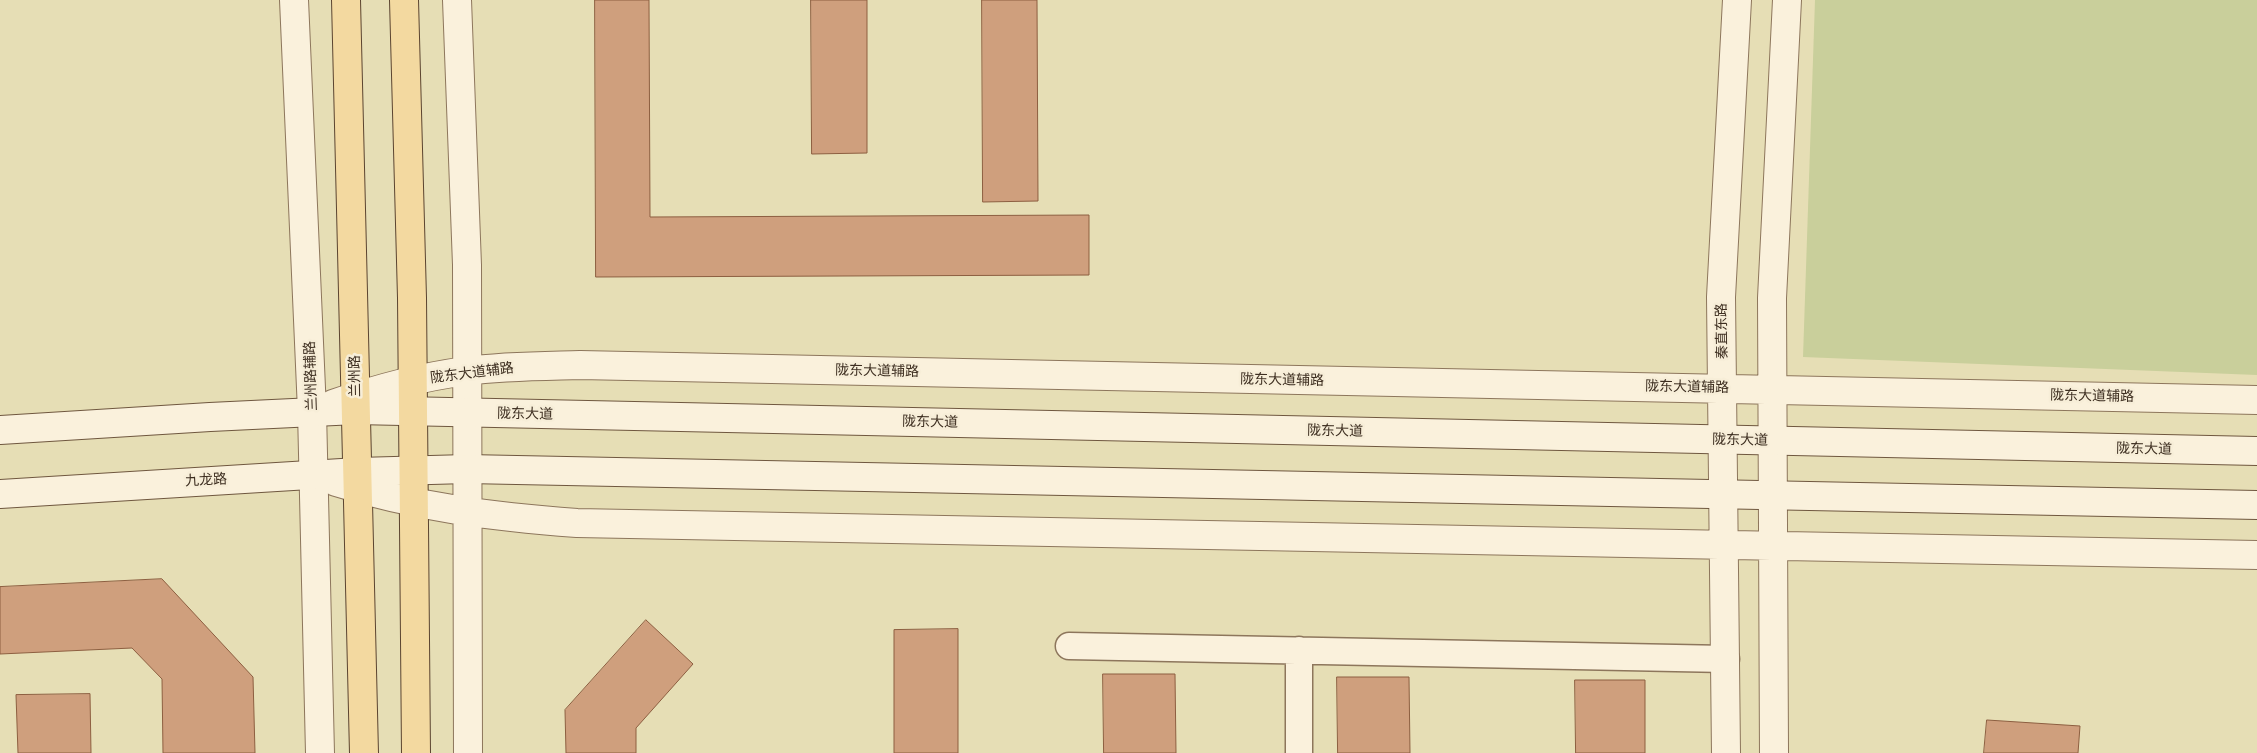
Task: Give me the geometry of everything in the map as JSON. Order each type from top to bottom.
[{"type":"main road","name":"兰州路","points":[[346,0],[364,753]]},
{"type":"main road","points":[[404,0],[412,381],[416,753]]},
{"type":"street","name":"兰州路辅路","points":[[294,0],[312,411],[320,753]]},
{"type":"street","points":[[457,0],[467,265],[468,753]]},
{"type":"street","name":"秦直东路","points":[[1726,753],[1721,297],[1737,0]]},
{"type":"street","points":[[1774,753],[1772,298],[1788,0]]},
{"type":"street","name":"陇东大道辅路","points":[[312,411],[356,403],[412,381],[466,371],[524,366],[580,365],[1772,388],[2257,400]]},
{"type":"street","points":[[356,403],[412,411]]},
{"type":"street","points":[[0,430],[312,411]]},
{"type":"street","name":"陇东大道","points":[[412,411],[2257,452]]},
{"type":"street","points":[[413,470],[467,469],[2257,505]]},
{"type":"street","name":"九龙路","points":[[0,494],[314,474],[358,480],[413,470]]},
{"type":"street","points":[[358,480],[413,502],[467,513],[577,523],[2257,555]]},
{"type":"street","points":[[1069,646],[1726,659]]},
{"type":"street","points":[[1299,650],[1299,753]]},
{"type":"shaded area","points":[[0,0],[2257,0],[2257,753],[0,753]]},
{"type":"green space","points":[[1815,0],[2257,0],[2257,375],[1803,357]]},
{"type":"building","points":[[595,0],[649,0],[650,217],[1089,215],[1089,275],[596,277]]},
{"type":"building","points":[[811,0],[867,0],[867,153],[812,154]]},
{"type":"building","points":[[982,0],[1037,0],[1038,201],[983,202]]},
{"type":"building","points":[[162,579],[253,677],[255,753],[163,753],[162,679],[132,648],[0,654],[0,587]]},
{"type":"building","points":[[646,620],[693,664],[636,728],[636,753],[566,753],[565,710]]},
{"type":"building","points":[[958,629],[958,753],[894,753],[894,630]]},
{"type":"building","points":[[1103,674],[1175,674],[1176,753],[1104,753]]},
{"type":"building","points":[[1337,677],[1409,677],[1410,753],[1338,753]]},
{"type":"building","points":[[1575,680],[1645,680],[1645,753],[1576,753]]},
{"type":"building","points":[[90,694],[91,753],[18,753],[16,695]]},
{"type":"building","points":[[1987,720],[2080,726],[2078,753],[1984,753]]}]
